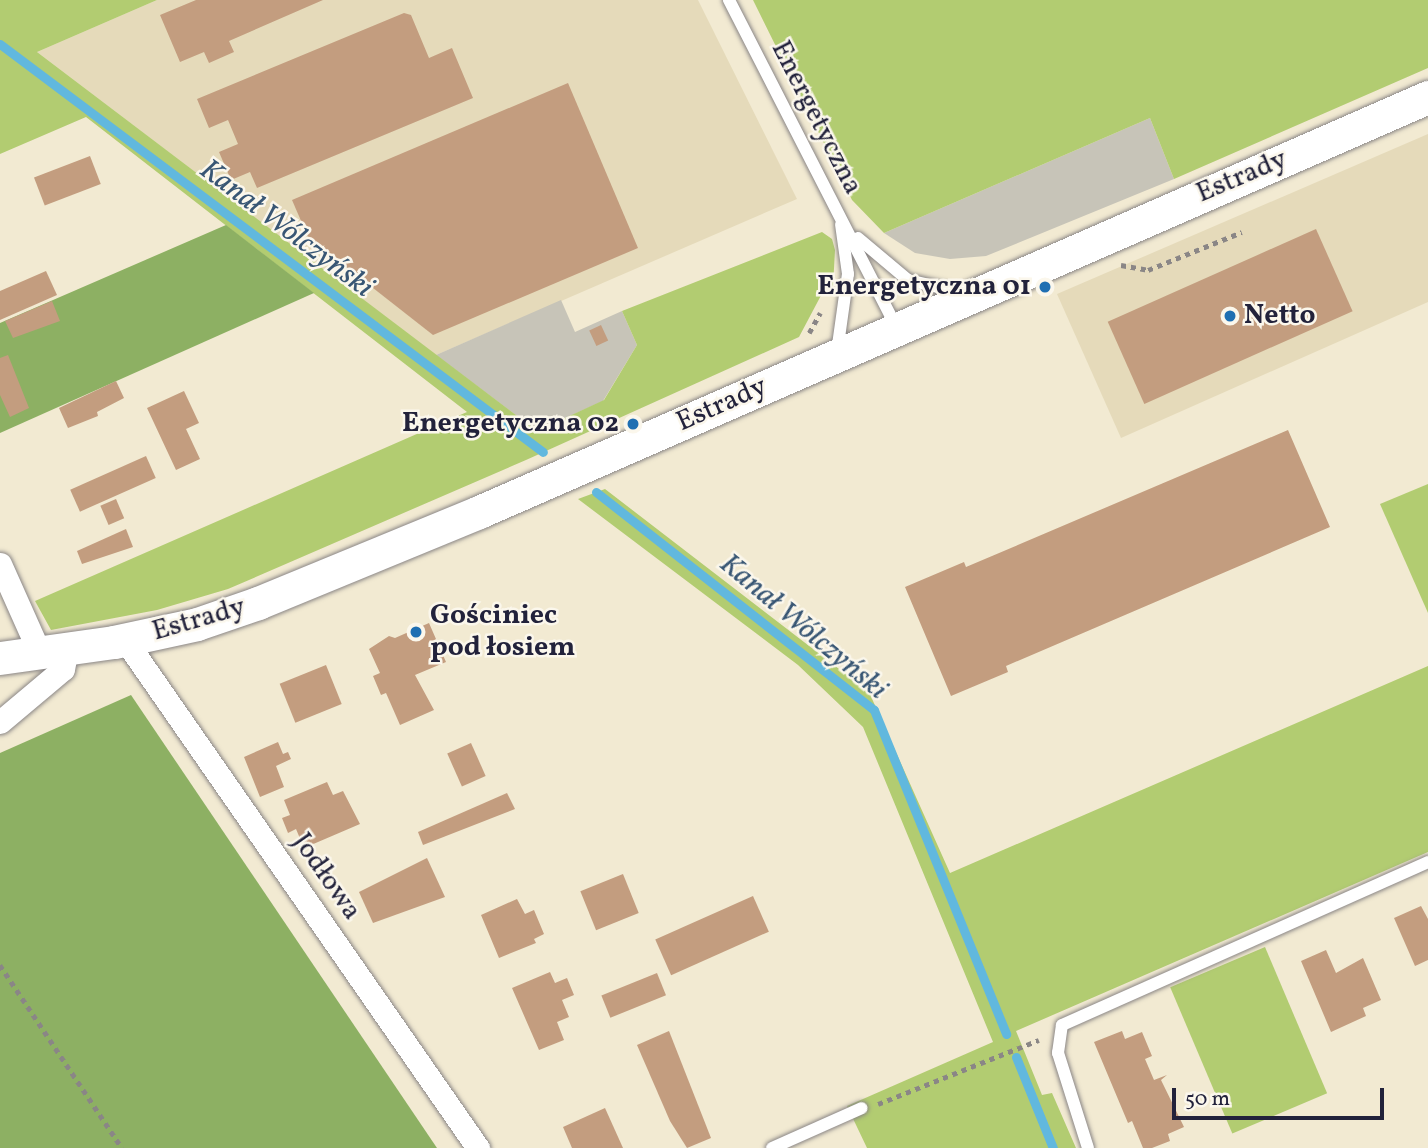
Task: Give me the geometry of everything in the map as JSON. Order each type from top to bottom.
[{"type":"main road","name":"Estrady","points":[[0,658],[125,640],[197,624],[258,603],[491,507],[896,327],[1428,97]]},
{"type":"street","points":[[0,564],[63,669],[0,722]]},
{"type":"street","name":"Jodłowa","points":[[125,640],[478,1148]]},
{"type":"lane","name":"Energetyczna","points":[[729,0],[840,220],[859,248],[896,327]]},
{"type":"lane","name":"Energetyczna","points":[[840,220],[908,280],[924,287],[976,293]]},
{"type":"lane","name":"Energetyczna","points":[[836,354],[848,274],[840,220]]},
{"type":"lane","points":[[1088,1148],[1058,1053],[1059,1032],[1072,1017],[1428,862]]},
{"type":"lane","points":[[772,1148],[862,1108]]},
{"type":"path","points":[[0,965],[122,1148]]},
{"type":"path","points":[[862,1108],[893,1101],[1059,1032]]},
{"type":"shaded area","points":[[157,0],[698,0],[797,199],[436,355],[37,52]]},
{"type":"shaded area","points":[[1150,118],[1174,179],[986,256],[950,259],[915,253],[884,233]]},
{"type":"shaded area","points":[[1428,134],[1428,302],[1121,438],[1057,294]]},
{"type":"shaded area","points":[[561,300],[575,332],[622,311],[637,345],[603,401],[537,431],[436,355]]},
{"type":"green space","points":[[0,0],[157,0],[37,52],[537,431],[604,400],[637,345],[622,311],[822,232],[832,239],[835,250],[833,287],[826,286],[799,337],[526,460],[228,589],[157,610],[51,630],[35,601],[467,412],[86,117],[0,154]]},
{"type":"green space","points":[[753,0],[1428,0],[1428,68],[1174,179],[1150,118],[884,233],[852,200]]},
{"type":"green space","points":[[226,225],[314,293],[0,433],[0,323]]},
{"type":"green space","points":[[1428,484],[1428,613],[1380,504]]},
{"type":"green space","points":[[605,489],[869,692],[950,873],[1428,666],[1428,852],[1016,1031],[1042,1095],[1052,1093],[1076,1148],[867,1148],[847,1106],[993,1042],[863,727],[798,665],[578,499]]},
{"type":"green space","points":[[131,695],[437,1148],[0,1148],[0,753]]},
{"type":"green space","points":[[1265,947],[1327,1093],[1232,1134],[1170,987]]},
{"type":"building","points":[[196,0],[323,0],[229,41],[234,52],[209,63],[204,52],[180,62],[160,15]]},
{"type":"building","points":[[404,13],[411,15],[429,58],[452,48],[473,98],[257,188],[250,172],[231,180],[219,152],[238,144],[228,120],[209,128],[197,99]]},
{"type":"building","points":[[568,83],[638,248],[433,335],[308,237],[292,200]]},
{"type":"building","points":[[90,156],[101,184],[45,206],[34,178]]},
{"type":"building","name":"Netto","points":[[1316,229],[1353,311],[1144,404],[1108,322]]},
{"type":"building","points":[[46,271],[57,295],[0,320],[0,291]]},
{"type":"building","points":[[52,301],[60,321],[13,338],[5,321]]},
{"type":"building","points":[[601,325],[608,340],[596,346],[589,330]]},
{"type":"building","points":[[8,355],[29,408],[10,417],[0,395],[0,358]]},
{"type":"building","points":[[116,381],[124,398],[97,412],[98,416],[68,428],[59,408]]},
{"type":"building","points":[[184,391],[199,423],[186,429],[200,459],[176,470],[147,408]]},
{"type":"building","points":[[1288,430],[1330,527],[1006,666],[1008,672],[951,696],[905,587],[964,562],[966,567]]},
{"type":"building","points":[[146,456],[156,478],[80,512],[70,490]]},
{"type":"building","points":[[116,499],[124,518],[109,525],[100,506]]},
{"type":"building","points":[[126,529],[133,547],[82,564],[77,551]]},
{"type":"building","points":[[429,623],[446,662],[415,675],[434,710],[400,725],[386,693],[381,695],[373,676],[380,673],[369,649],[389,636],[395,638]]},
{"type":"building","points":[[326,665],[342,704],[295,723],[280,684]]},
{"type":"building","points":[[278,742],[283,754],[288,752],[291,759],[276,766],[284,787],[260,797],[244,757]]},
{"type":"building","points":[[471,743],[486,776],[462,786],[447,754]]},
{"type":"building","points":[[327,782],[333,795],[343,791],[360,824],[304,848],[296,829],[288,833],[282,818],[290,815],[284,800]]},
{"type":"building","points":[[507,793],[515,809],[423,845],[418,832]]},
{"type":"building","points":[[427,858],[445,897],[373,923],[359,892]]},
{"type":"building","points":[[623,874],[639,913],[596,930],[580,891]]},
{"type":"building","points":[[753,896],[769,932],[671,975],[655,940]]},
{"type":"building","points":[[517,899],[525,914],[534,910],[544,934],[534,939],[536,943],[499,958],[481,915]]},
{"type":"building","points":[[1421,906],[1428,919],[1428,960],[1415,966],[1394,918]]},
{"type":"building","points":[[1326,950],[1336,973],[1363,958],[1381,1000],[1363,1008],[1366,1016],[1331,1032],[1301,961]]},
{"type":"building","points":[[550,972],[555,983],[567,978],[574,995],[562,1000],[569,1017],[557,1022],[564,1040],[539,1050],[512,988]]},
{"type":"building","points":[[657,973],[666,995],[610,1018],[601,995]]},
{"type":"building","points":[[669,1031],[711,1138],[687,1148],[670,1121],[637,1045]]},
{"type":"building","points":[[1122,1031],[1125,1039],[1142,1032],[1152,1056],[1145,1059],[1154,1080],[1167,1075],[1161,1080],[1184,1127],[1168,1134],[1170,1141],[1152,1148],[1143,1148],[1132,1121],[1128,1123],[1094,1042]]},
{"type":"building","points":[[605,1108],[623,1148],[572,1148],[563,1127]]},
{"type":"waterway","name":"Kanał Wólczyński","points":[[0,44],[543,452]]},
{"type":"waterway","name":"Kanał Wólczyński","points":[[596,492],[874,710],[1006,1034]]},
{"type":"waterway","name":"Kanał Wólczyński","points":[[1016,1057],[1053,1148]]},
{"type":"place","name":"Energetyczna 01","points":[[1045,287]]},
{"type":"place","name":"Netto","points":[[1230,316]]},
{"type":"place","name":"Energetyczna 02","points":[[633,424]]},
{"type":"place","name":"Gościniec pod łosiem","points":[[416,632]]}]
